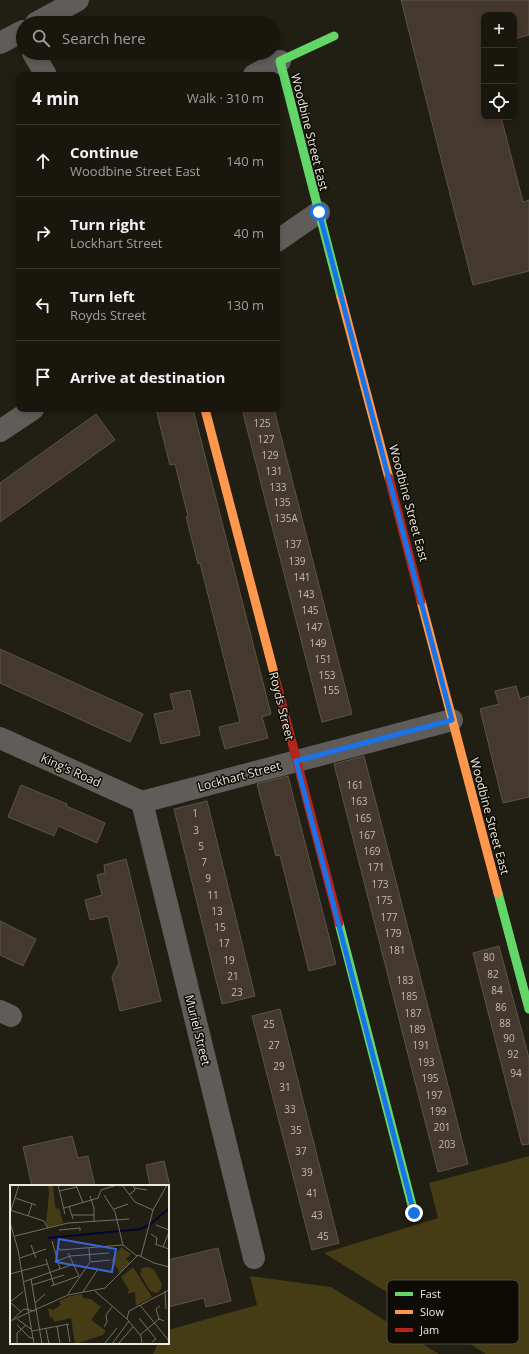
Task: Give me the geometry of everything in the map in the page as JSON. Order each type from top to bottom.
[{"type":"street","points":[[50,16],[78,0]]},
{"type":"street","points":[[0,44],[16,35]]},
{"type":"street","name":"Woodbine Street East","points":[[334,36],[280,61],[529,1009]]},
{"type":"street","points":[[37,60],[44,72]]},
{"type":"street","points":[[260,72],[280,61]]},
{"type":"street","points":[[280,239],[319,212]]},
{"type":"street","points":[[0,431],[28,412]]},
{"type":"street","name":"Royds Street","points":[[206,412],[414,1213]]},
{"type":"street","name":"Lockhart Street","points":[[142,802],[452,720]]},
{"type":"street","name":"King's Road","points":[[0,738],[142,802]]},
{"type":"street","name":"Muriel Street","points":[[142,802],[254,1258]]},
{"type":"shaded area","points":[[529,1156],[529,1354],[486,1354],[470,1344],[519,1344],[519,1280],[387,1280],[387,1292],[324,1253],[438,1218],[429,1183]]},
{"type":"shaded area","points":[[250,1276],[331,1287],[387,1322],[387,1344],[423,1344],[439,1354],[153,1354],[158,1344],[169,1344],[169,1330],[257,1305]]},
{"type":"building","points":[[401,0],[529,0],[529,35],[517,38],[517,12],[481,12],[481,120],[502,120],[523,202],[529,200],[529,271],[473,285]]},
{"type":"building","points":[[157,412],[194,412],[271,714],[262,717],[268,738],[225,749],[219,727],[240,722],[200,563],[198,564],[186,517],[188,516],[175,464],[170,465]]},
{"type":"building","points":[[243,412],[275,412],[352,714],[322,722]]},
{"type":"building","points":[[96,414],[115,440],[0,522],[0,483]]},
{"type":"building","points":[[0,649],[143,714],[130,742],[0,683]]},
{"type":"building","points":[[516,686],[520,699],[529,696],[529,797],[503,803],[480,709],[499,704],[495,691]]},
{"type":"building","points":[[190,690],[200,735],[161,744],[154,714],[174,710],[170,694]]},
{"type":"building","points":[[364,756],[468,1164],[438,1172],[334,764]]},
{"type":"building","points":[[288,776],[336,964],[309,971],[280,855],[276,856],[257,784]]},
{"type":"building","points":[[21,785],[67,804],[66,806],[105,823],[97,843],[58,826],[54,836],[8,817]]},
{"type":"building","points":[[207,801],[255,996],[222,1004],[174,809]]},
{"type":"building","points":[[126,859],[161,1001],[120,1011],[112,977],[119,963],[108,916],[90,920],[85,900],[102,895],[97,875],[105,873],[104,865]]},
{"type":"building","points":[[0,921],[36,939],[23,966],[0,955]]},
{"type":"building","points":[[499,946],[529,1058],[529,1144],[522,1145],[473,953]]},
{"type":"building","points":[[280,1009],[339,1243],[312,1250],[252,1016]]},
{"type":"building","points":[[72,1136],[78,1158],[88,1156],[95,1185],[32,1185],[23,1147]]},
{"type":"building","points":[[164,1161],[170,1186],[150,1185],[146,1165]]},
{"type":"building","points":[[218,1248],[231,1301],[206,1307],[204,1298],[169,1307],[169,1260]]},
{"type":"traffic: fast","points":[[334,36],[280,61],[341,297]]},
{"type":"traffic: fast","points":[[498,893],[529,1009]]},
{"type":"traffic: fast","points":[[339,923],[414,1213]]},
{"type":"traffic: slow","points":[[341,297],[389,478]]},
{"type":"traffic: slow","points":[[206,412],[275,677]]},
{"type":"traffic: slow","points":[[421,601],[498,893]]},
{"type":"traffic: jam","points":[[389,478],[421,601]]},
{"type":"traffic: jam","points":[[275,677],[339,923]]},
{"type":"route","points":[[319,212],[380,440],[452,720],[296,761],[414,1213]]}]
